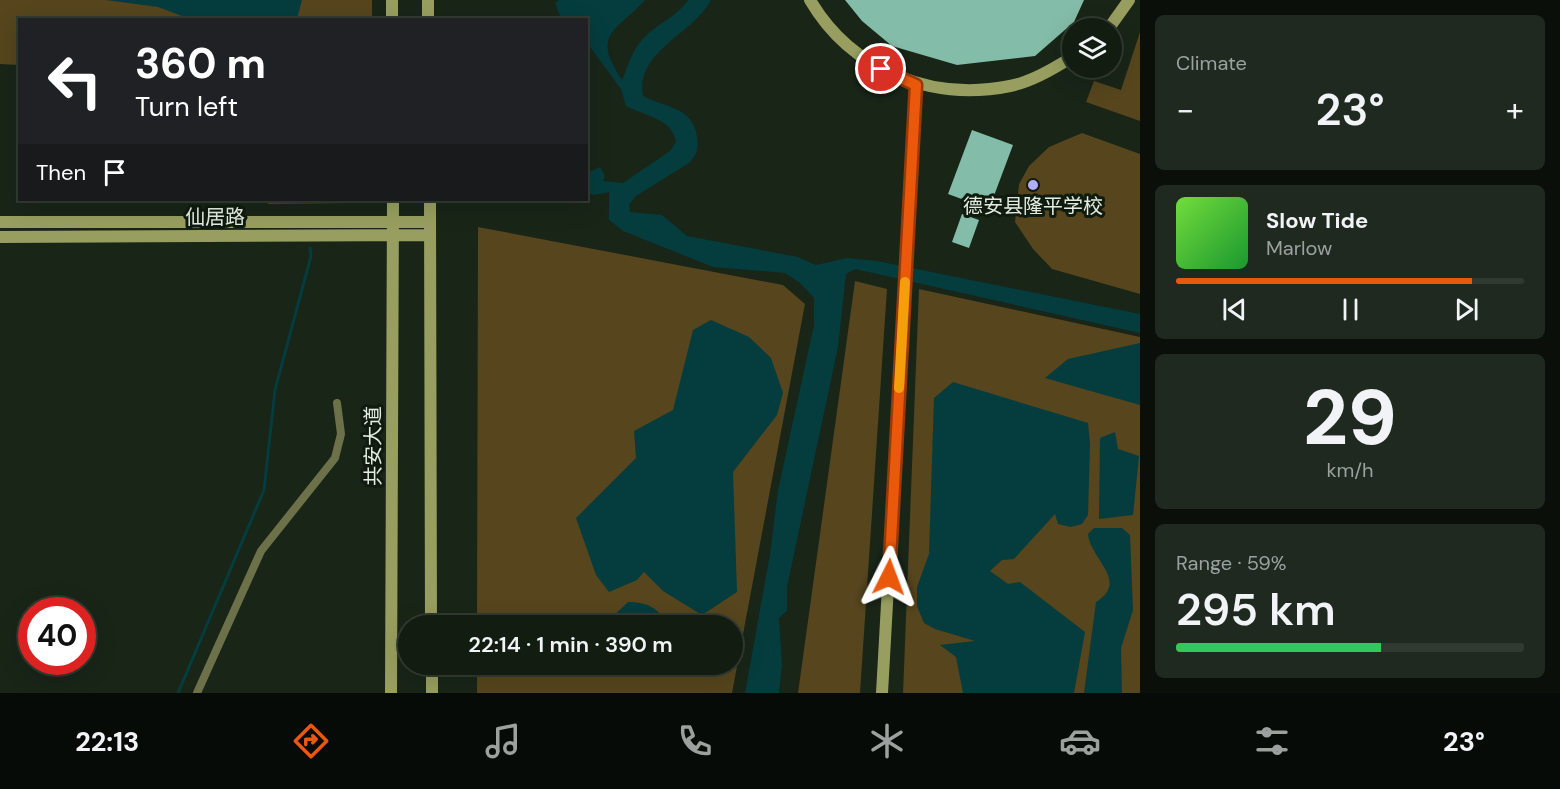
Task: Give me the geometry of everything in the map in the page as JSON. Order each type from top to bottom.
[{"type":"street","points":[[392,0],[392,18]]},
{"type":"street","points":[[428,0],[428,18]]},
{"type":"street","points":[[810,0],[820,17],[854,50],[881,69],[916,85],[968,90],[1012,86],[1062,62]]},
{"type":"street","points":[[1116,18],[1129,0]]},
{"type":"street","points":[[882,693],[916,85]]},
{"type":"street","name":"共安大道","points":[[391,693],[393,201]]},
{"type":"street","points":[[429,201],[432,615]]},
{"type":"street","name":"仙居路","points":[[0,222],[430,222]]},
{"type":"street","name":"仙居路","points":[[0,237],[429,236]]},
{"type":"street","points":[[197,693],[261,551],[335,458],[341,434],[338,403]]},
{"type":"street","points":[[432,675],[432,693]]},
{"type":"shaded area","points":[[0,0],[372,0],[372,18],[18,18],[18,65],[0,64]]},
{"type":"shaded area","points":[[1140,32],[1140,121],[1086,102],[1094,81],[1121,90]]},
{"type":"shaded area","points":[[1082,133],[1140,154],[1140,294],[1052,269],[1033,249],[1015,222],[1019,184],[1029,166],[1049,147]]},
{"type":"shaded area","points":[[268,201],[356,201],[353,203],[268,204]]},
{"type":"shaded area","points":[[478,227],[783,285],[805,304],[743,634],[743,615],[477,615]]},
{"type":"shaded area","points":[[855,281],[887,289],[860,693],[798,693]]},
{"type":"shaded area","points":[[919,289],[1140,337],[1140,693],[903,693]]},
{"type":"shaded area","points":[[477,675],[735,675],[732,693],[477,693]]},
{"type":"water","points":[[106,0],[302,0],[297,18],[187,18],[158,7]]},
{"type":"water","points":[[559,0],[645,0],[616,27],[608,43],[608,52],[622,80],[635,50],[646,35],[677,12],[688,0],[711,0],[703,12],[657,55],[648,67],[643,80],[643,96],[677,109],[690,119],[697,137],[697,151],[689,163],[636,196],[629,205],[630,212],[662,215],[687,236],[798,257],[816,265],[847,258],[877,261],[1140,314],[1140,333],[855,269],[846,274],[838,347],[787,587],[787,611],[779,618],[782,665],[779,693],[745,693],[770,554],[778,490],[814,325],[814,298],[800,283],[785,273],[713,267],[623,231],[609,220],[609,192],[595,195],[588,193],[588,173],[600,167],[605,176],[603,181],[623,183],[670,151],[676,142],[674,134],[664,123],[626,106],[621,89],[588,44],[588,18],[561,18],[555,3]]},
{"type":"water","points":[[711,320],[749,337],[771,358],[783,393],[777,415],[733,472],[737,592],[702,615],[663,591],[644,572],[637,580],[609,592],[596,575],[576,518],[636,458],[634,431],[673,410],[693,330]]},
{"type":"water","points":[[1140,343],[1140,405],[1045,378],[1068,359]]},
{"type":"water","points":[[953,382],[1088,423],[1090,444],[1088,515],[1082,524],[1071,527],[1058,524],[1055,514],[1014,559],[1002,560],[990,571],[1008,584],[1020,582],[1085,632],[1074,693],[963,693],[956,657],[940,645],[975,641],[935,629],[924,623],[917,606],[917,587],[929,554],[934,398]]},
{"type":"water","points":[[1115,432],[1118,449],[1139,456],[1133,515],[1099,519],[1100,438]]},
{"type":"water","points":[[1094,528],[1122,528],[1130,535],[1133,610],[1121,648],[1122,693],[1084,693],[1096,602],[1105,594],[1109,586],[1109,578],[1090,543],[1088,534]]},
{"type":"water","points":[[628,602],[652,607],[662,615],[614,615]]},
{"type":"building","points":[[845,0],[1084,0],[1076,18],[1062,18],[1062,32],[1035,56],[957,65],[892,46],[862,21]]},
{"type":"building","points":[[972,130],[1013,145],[989,209],[948,194]]},
{"type":"building","points":[[962,214],[979,220],[969,248],[952,242]]},
{"type":"waterway","points":[[178,693],[264,490],[275,390],[311,256],[310,248]]},
{"type":"slow traffic","points":[[899,388],[905,282]]},
{"type":"place","name":"德安县隆平学校","points":[[1033,185]]},
{"type":"route","points":[[881,69],[916,85],[889,577]]}]
